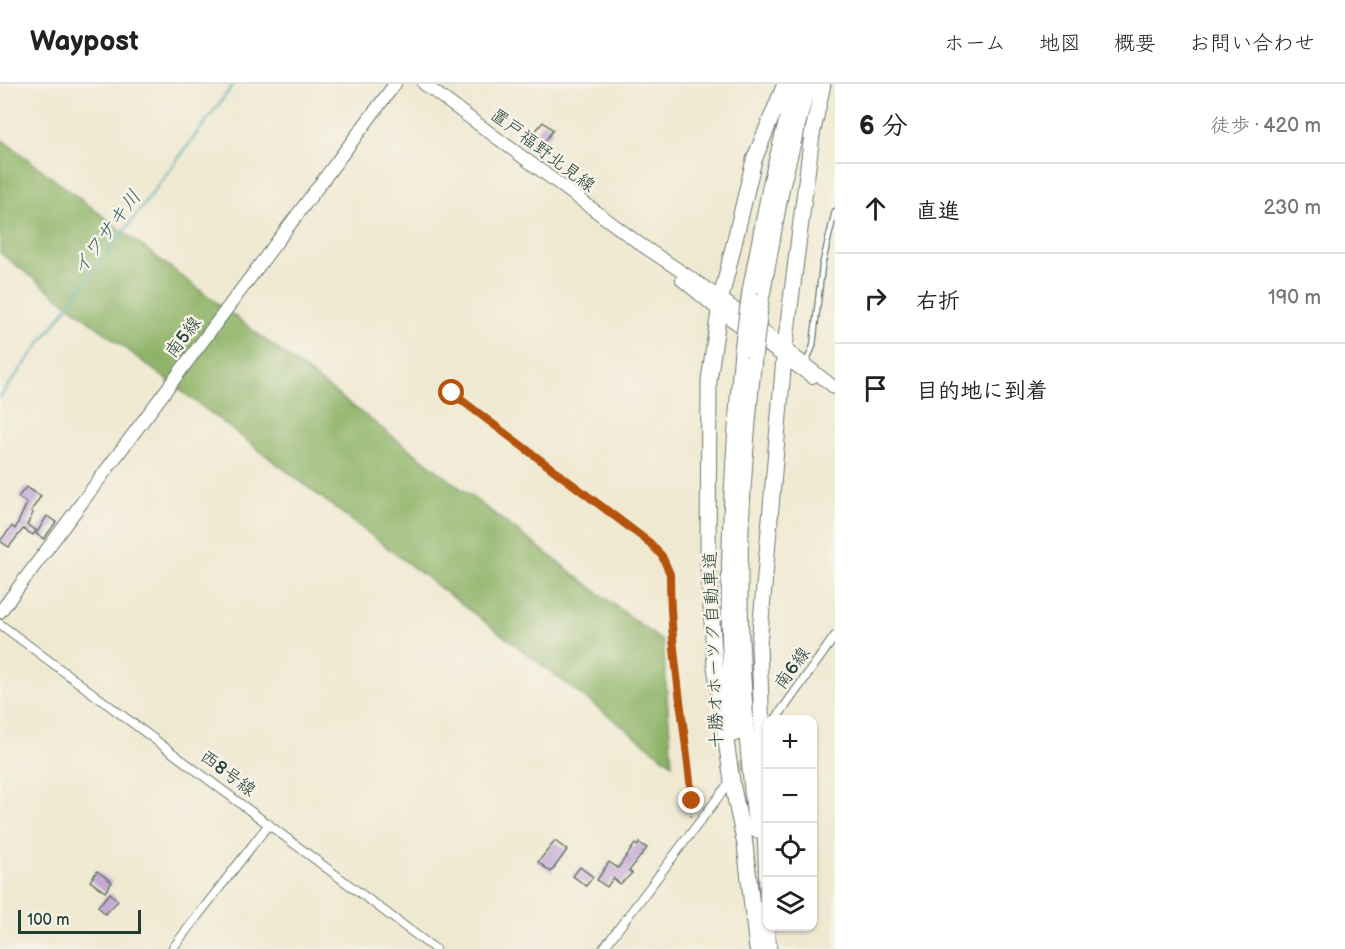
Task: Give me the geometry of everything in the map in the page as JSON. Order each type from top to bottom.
[{"type":"highway","points":[[745,845],[733,788],[715,666],[708,563],[709,380],[720,305],[754,160],[785,84]]},
{"type":"highway","points":[[748,354],[771,182],[796,84]]},
{"type":"highway","points":[[755,296],[808,84]]},
{"type":"highway","points":[[767,877],[759,644],[785,353],[812,135],[823,84]]},
{"type":"highway","name":"十勝オホーツク自動車道","points":[[748,354],[732,464],[728,566],[730,666],[745,845],[765,941]]},
{"type":"highway","name":"十勝オホーツク自動車道","points":[[748,354],[740,567],[742,655],[765,941]]},
{"type":"street","name":"南5線","points":[[0,612],[395,84]]},
{"type":"street","name":"置戸福野北見線","points":[[424,84],[835,392]]},
{"type":"street","name":"置戸福野北見線","points":[[785,353],[806,363],[835,388]]},
{"type":"street","name":"西8号線","points":[[0,624],[435,949]]},
{"type":"street","name":"南6線","points":[[779,715],[835,636]]},
{"type":"street","points":[[603,949],[726,787]]},
{"type":"street","points":[[172,949],[269,824]]},
{"type":"lane","points":[[806,363],[813,346],[822,266],[835,211]]},
{"type":"path","points":[[452,393],[650,543],[667,565],[670,574],[672,643],[692,801],[690,832]]},
{"type":"green space","points":[[0,138],[663,642],[672,764],[0,253]]},
{"type":"building","points":[[543,122],[553,130],[540,148],[529,139]]},
{"type":"building","points":[[26,487],[41,496],[31,511],[33,513],[27,525],[36,530],[33,535],[23,529],[9,547],[0,541],[12,526],[15,529],[27,503],[18,497]]},
{"type":"building","points":[[47,516],[56,522],[44,539],[36,534]]},
{"type":"building","points":[[555,841],[567,850],[551,872],[538,862]]},
{"type":"building","points":[[639,843],[647,848],[629,871],[632,873],[627,878],[620,884],[613,878],[607,887],[597,880],[609,862],[618,868],[635,844],[638,846]]},
{"type":"building","points":[[580,867],[593,877],[586,886],[573,876]]},
{"type":"building","points":[[97,871],[112,882],[105,892],[90,881]]},
{"type":"building","points":[[110,893],[118,901],[105,914],[98,906]]},
{"type":"waterway","name":"イワサキ川","points":[[0,397],[234,84]]},
{"type":"tunnel","points":[[731,779],[748,756]]},
{"type":"route","points":[[452,393],[650,543],[662,556],[670,574],[672,643],[692,801]]}]
